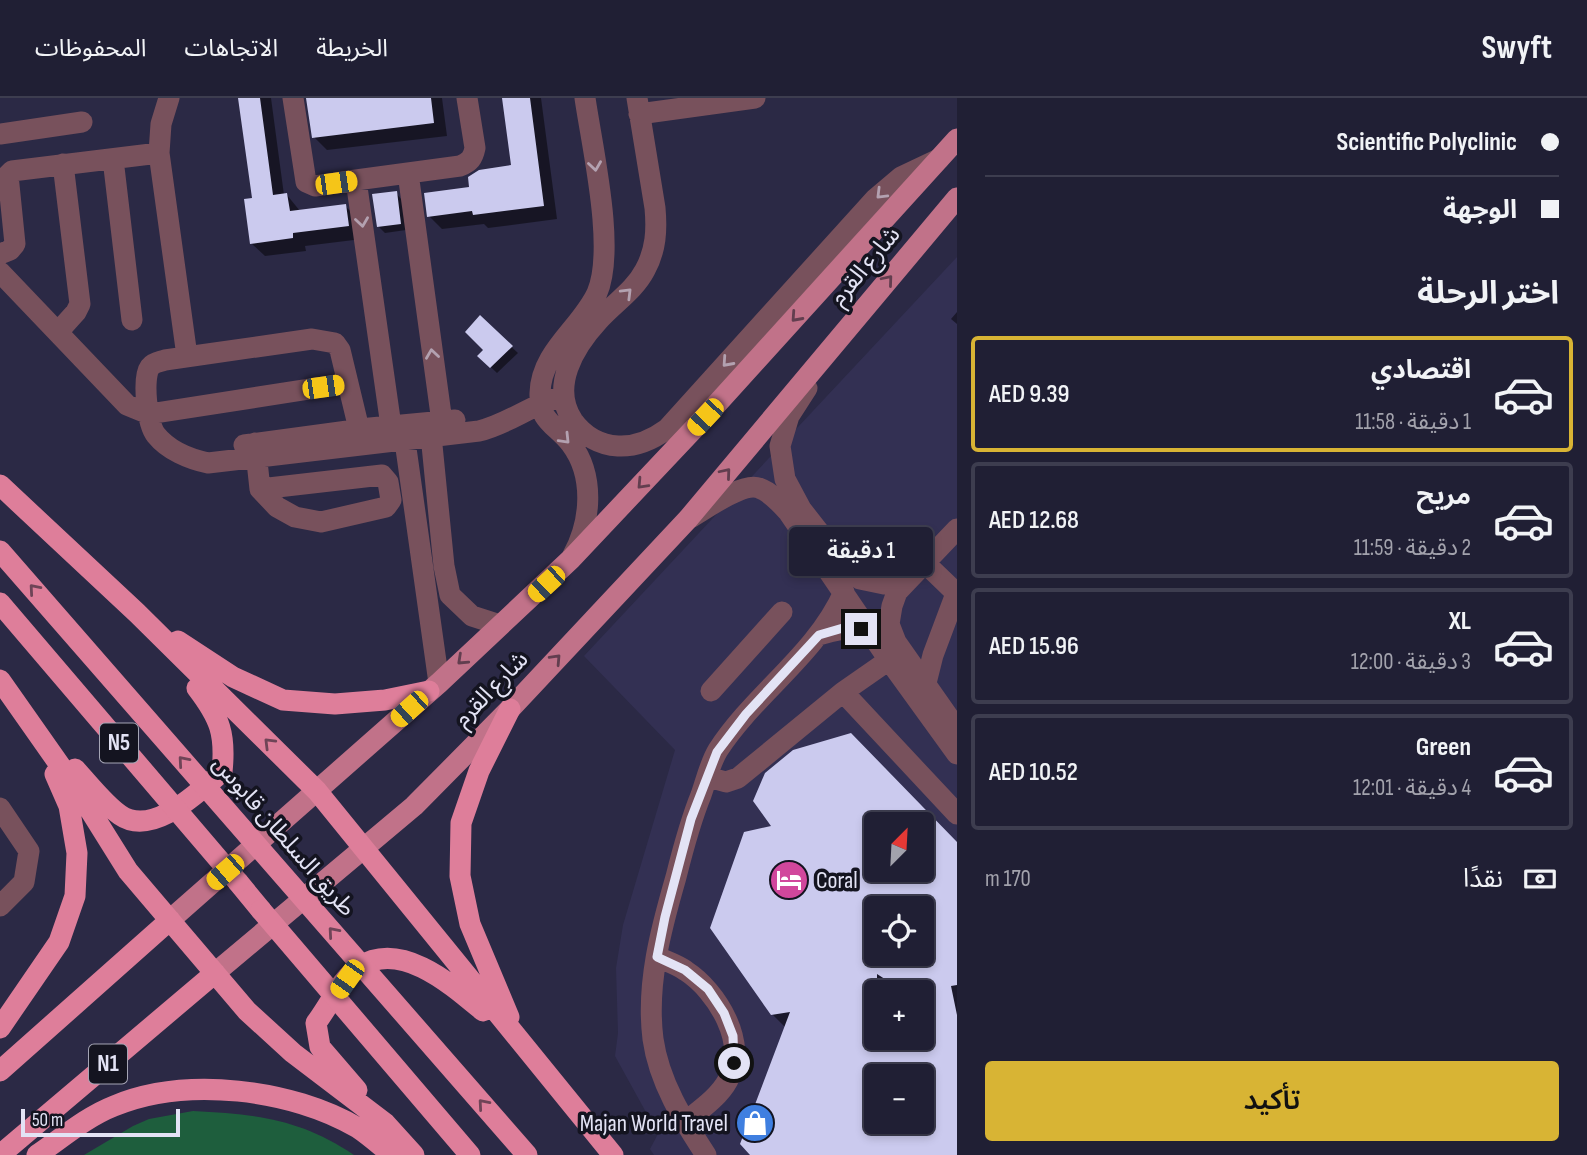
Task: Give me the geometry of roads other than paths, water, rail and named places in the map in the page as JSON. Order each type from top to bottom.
[{"type":"highway","points":[[0,485],[137,613],[317,791],[613,1155]]},
{"type":"highway","name":"طريق السلطان قابوس","points":[[0,551],[527,1155]]},
{"type":"highway","name":"N5","points":[[0,603],[470,1155]]},
{"type":"highway","points":[[137,613],[233,677],[283,700],[335,704],[386,700],[434,687]]},
{"type":"highway","points":[[32,724],[121,817],[144,822],[178,809],[222,772],[225,746],[215,711],[137,613]]},
{"type":"highway","points":[[0,680],[78,791],[128,871],[247,1011],[293,1053],[385,1123]]},
{"type":"highway","points":[[510,709],[479,771],[461,823],[460,876],[470,924],[519,1042]]},
{"type":"highway","points":[[0,1028],[59,942],[75,896],[77,853],[69,806],[32,724]]},
{"type":"highway","name":"شارع القرم","points":[[0,1071],[170,920]]},
{"type":"highway","points":[[414,1155],[320,1047],[316,1023],[347,979],[358,968],[376,960],[421,965],[449,983],[519,1042]]},
{"type":"highway","name":"شارع القرم","points":[[1,1155],[215,973]]},
{"type":"highway","points":[[37,1155],[97,1113],[115,1105],[149,1095],[211,1089],[289,1099],[359,1129],[392,1155]]},
{"type":"main road","name":"شارع القرم","points":[[170,920],[434,687],[571,559],[705,417],[957,139]]},
{"type":"main road","name":"شارع القرم","points":[[215,973],[414,806],[510,709],[688,519],[957,198]]},
{"type":"street","points":[[169,98],[161,124],[159,153],[187,356]]},
{"type":"street","points":[[293,98],[306,182],[315,186],[468,163],[474,156],[475,148],[467,98]]},
{"type":"street","points":[[585,98],[605,252],[603,272],[591,317],[565,373],[564,396],[566,408],[579,429],[601,443],[612,446],[634,446],[667,429],[887,187],[919,167],[939,159]]},
{"type":"street","points":[[571,559],[584,530],[587,514],[586,482],[576,452],[565,436],[547,422],[540,403],[540,390],[546,365],[553,353],[591,317],[640,278],[654,246],[655,208],[638,106],[755,98]]},
{"type":"street","points":[[0,134],[82,122]]},
{"type":"street","points":[[0,254],[13,248],[16,240],[8,175],[12,170],[159,153]]},
{"type":"street","points":[[113,159],[132,320]]},
{"type":"street","points":[[58,332],[76,312],[79,304],[63,164]]},
{"type":"street","points":[[408,173],[434,427],[444,566],[450,595],[472,616],[490,624],[500,625]]},
{"type":"street","points":[[356,180],[400,430],[434,687]]},
{"type":"street","points":[[0,272],[127,405],[149,414],[348,383]]},
{"type":"street","points":[[840,336],[789,416],[780,446],[785,479],[802,509],[844,564],[860,579],[884,584],[895,582],[926,564]]},
{"type":"street","points":[[359,429],[340,350],[335,343],[312,339],[187,356],[152,364],[148,371],[145,387],[154,434],[183,455],[208,463],[359,429],[400,430]]},
{"type":"street","points":[[256,451],[434,427],[484,417],[502,421],[540,403],[564,396]]},
{"type":"street","points":[[256,451],[260,489],[277,507],[295,517],[321,522],[382,509],[390,504],[391,500],[388,482],[382,475],[260,489]]},
{"type":"street","points":[[688,519],[746,487],[758,487],[775,498],[789,513],[957,754]]},
{"type":"street","points":[[957,529],[897,592],[889,624],[897,642],[957,729]]},
{"type":"street","points":[[926,564],[957,594],[933,655],[926,683]]},
{"type":"street","points":[[706,1155],[671,1098],[653,1042],[651,1008],[665,917],[691,819],[717,752],[746,714],[819,635],[844,592]]},
{"type":"street","points":[[711,691],[782,611]]},
{"type":"street","points":[[819,635],[843,628],[861,629],[875,639]]},
{"type":"street","points":[[708,777],[718,782],[731,782],[738,778],[843,692],[889,660]]},
{"type":"street","points":[[843,692],[957,814]]},
{"type":"street","points":[[0,808],[29,851],[24,882],[0,905]]},
{"type":"street","points":[[657,957],[685,970],[708,989],[724,1013],[733,1036],[734,1063],[729,1080],[714,1098],[685,1122]]},
{"type":"place","name":"Coral","points":[[789,880]]},
{"type":"place","name":"Majan World Travel","points":[[755,1123]]}]
